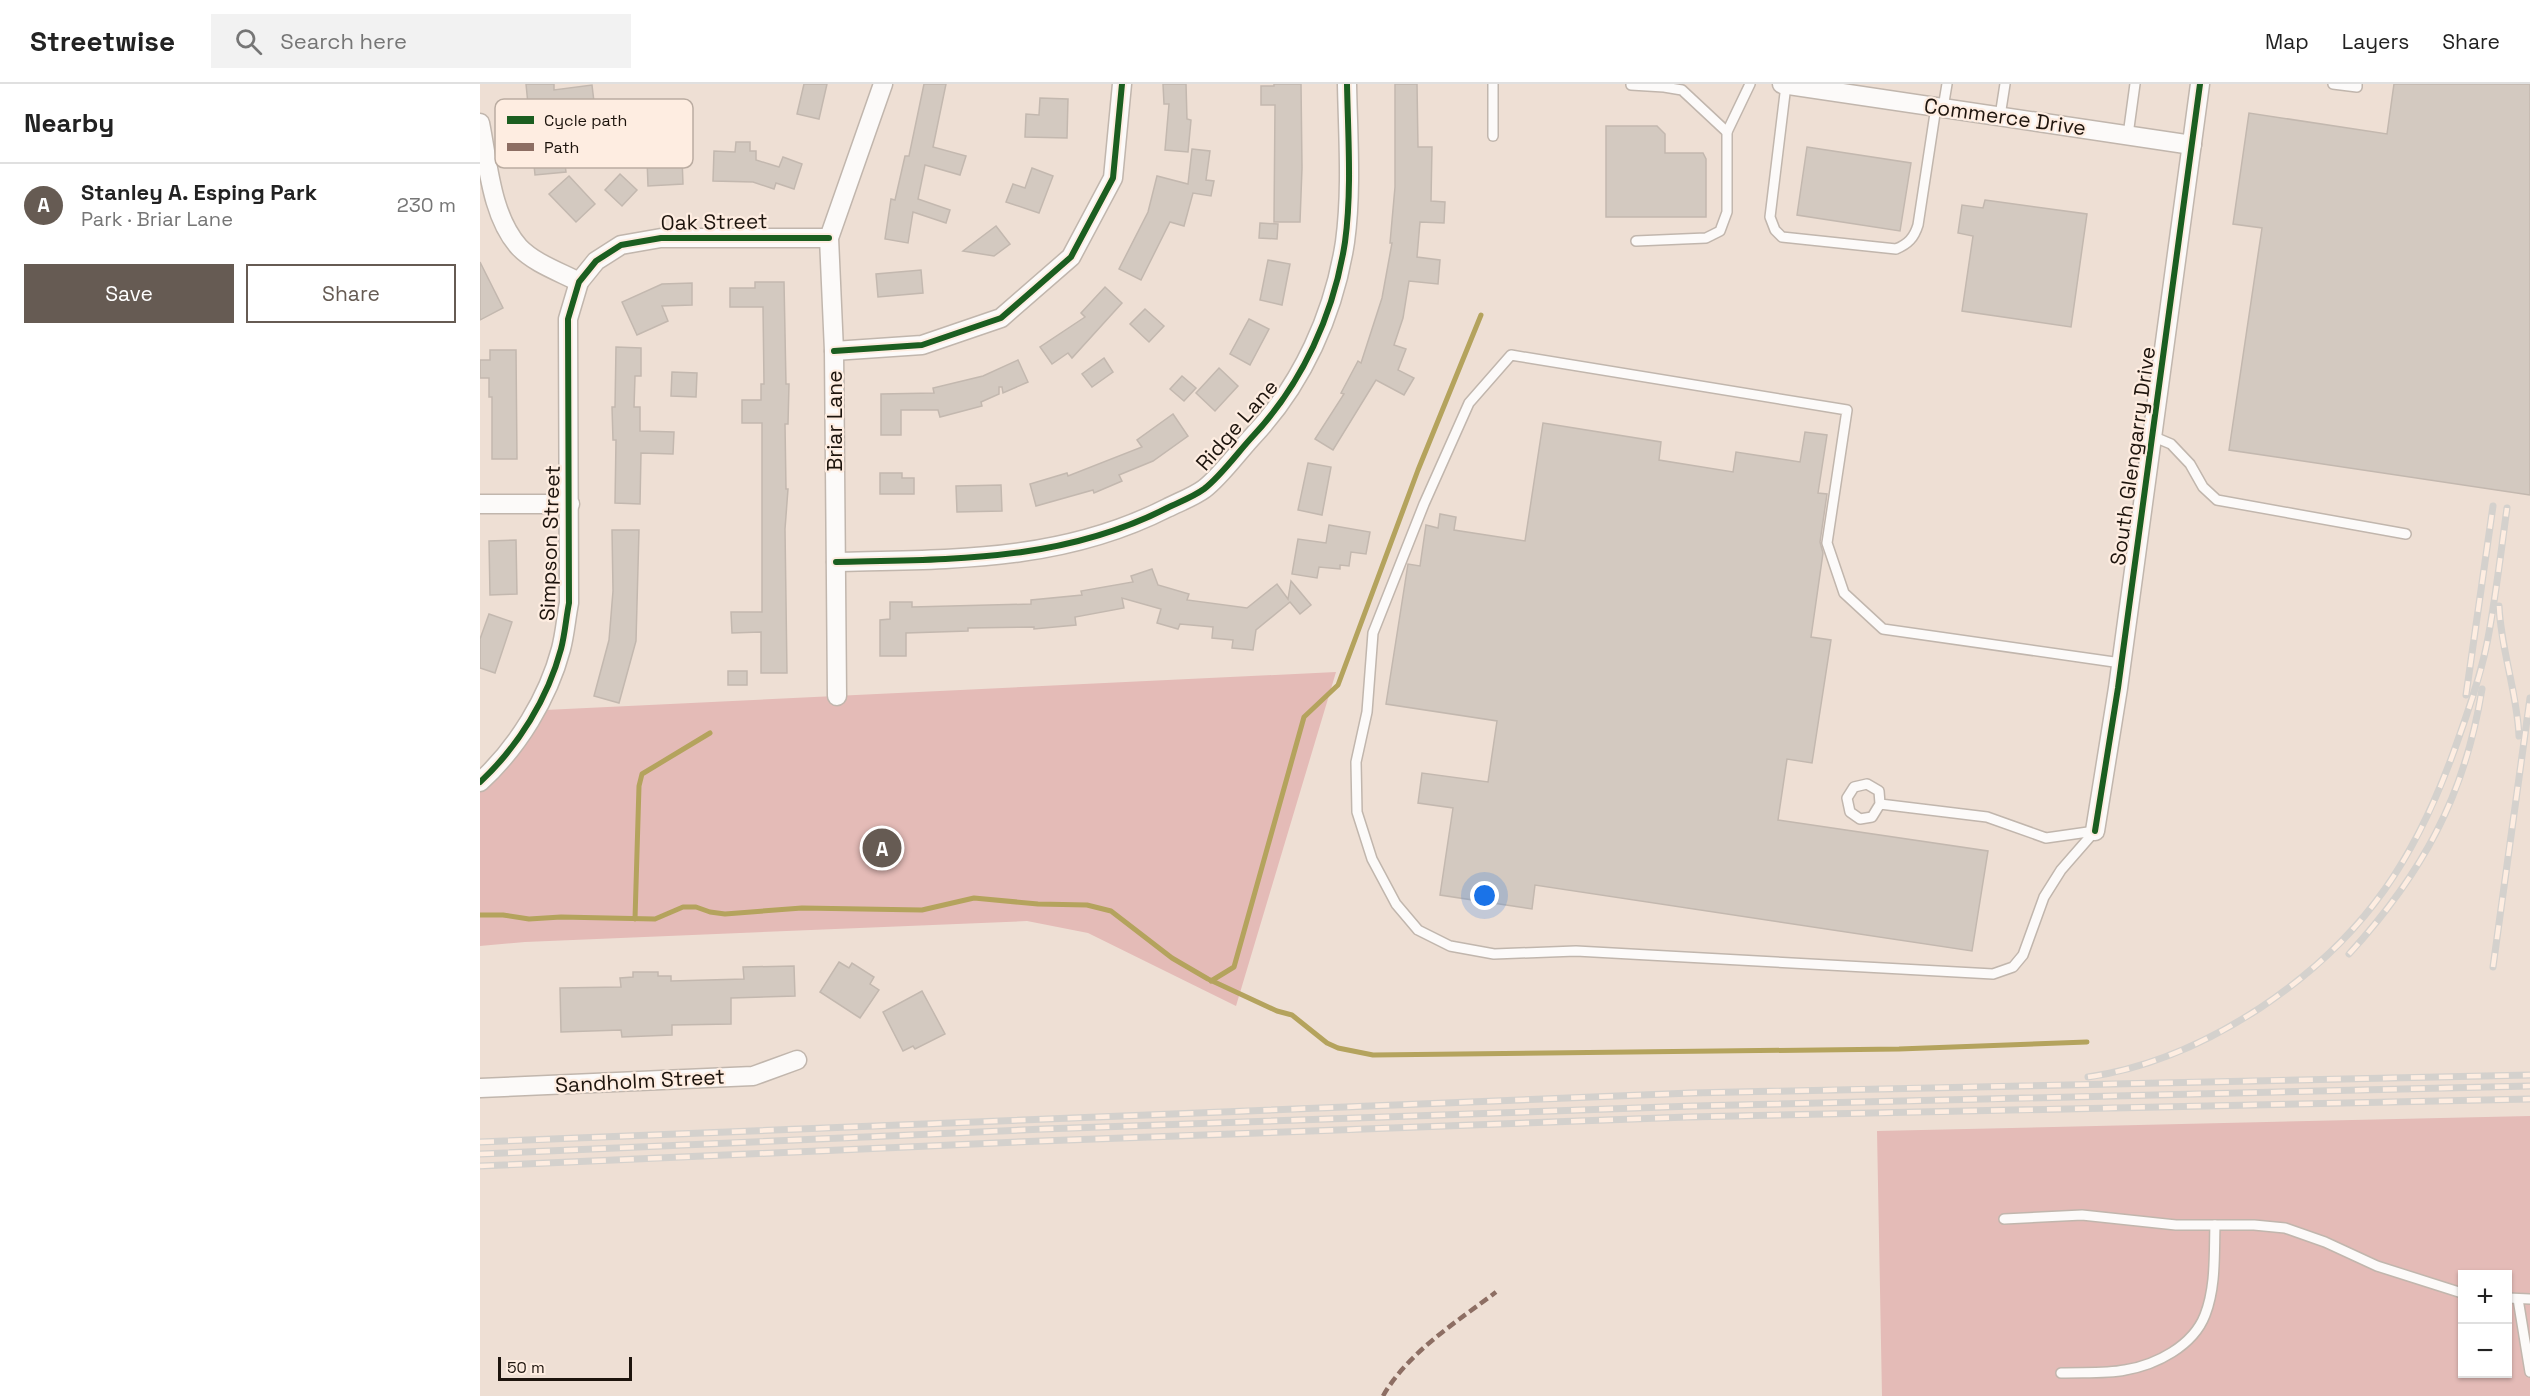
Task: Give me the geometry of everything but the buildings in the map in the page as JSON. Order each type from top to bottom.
[{"type":"street","name":"Briar Lane","points":[[837,696],[834,351],[828,238],[883,84]]},
{"type":"street","points":[[834,351],[922,345],[1001,318],[1071,257],[1113,178],[1122,84]]},
{"type":"street","name":"Ridge Lane","points":[[836,562],[1002,556],[1076,543],[1144,520],[1204,489],[1266,422],[1296,381],[1319,337],[1345,243],[1348,181],[1347,84]]},
{"type":"street","name":"Commerce Drive","points":[[1784,84],[2192,145]]},
{"type":"street","name":"South Glengarry Drive","points":[[2095,831],[2121,663],[2200,84]]},
{"type":"street","points":[[480,123],[488,200],[519,247],[532,257],[579,282]]},
{"type":"street","name":"Oak Street","points":[[579,282],[596,261],[621,245],[631,243],[660,238],[828,238]]},
{"type":"street","name":"Simpson Street","points":[[480,782],[519,738],[544,695],[561,649],[569,603],[568,319],[579,282]]},
{"type":"street","points":[[480,504],[570,504]]},
{"type":"street","name":"Sandholm Street","points":[[480,1088],[753,1076],[797,1060]]},
{"type":"lane","points":[[1493,84],[1493,136]]},
{"type":"lane","points":[[1636,241],[1706,238],[1720,231],[1727,212],[1727,132],[1750,84]]},
{"type":"lane","points":[[1784,84],[1770,217],[1775,230],[1782,237],[1896,249],[1906,244],[1915,235],[1940,107],[1947,84]]},
{"type":"lane","points":[[2000,116],[2004,84]]},
{"type":"lane","points":[[2128,135],[2135,84]]},
{"type":"lane","points":[[2333,84],[2357,87],[2357,84]]},
{"type":"lane","points":[[1631,85],[1682,90],[1727,132]]},
{"type":"lane","points":[[2095,831],[2061,870],[2044,897],[2023,956],[2013,967],[1993,974],[1576,951],[1494,954],[1450,946],[1418,930],[1396,904],[1372,858],[1357,812],[1356,762],[1367,712],[1373,633],[1424,504],[1469,403],[1511,355],[1847,410],[1827,543],[1844,593],[1851,600],[1883,629],[2121,663]]},
{"type":"lane","points":[[2152,436],[2171,444],[2190,464],[2204,487],[2217,501],[2406,534]]},
{"type":"lane","points":[[1880,804],[1987,818],[2046,838],[2095,831]]},
{"type":"lane","points":[[2004,1219],[2082,1215],[2176,1225],[2254,1225],[2285,1228],[2325,1242],[2378,1266],[2458,1291]]},
{"type":"lane","points":[[2061,1373],[2124,1371],[2167,1355],[2188,1341],[2204,1316],[2212,1284],[2215,1225]]},
{"type":"lane","points":[[2512,1298],[2530,1299]]},
{"type":"lane","points":[[2518,1299],[2530,1372]]},
{"type":"shaded area","points":[[1336,672],[1236,1006],[1088,933],[1027,921],[525,942],[480,946],[480,775],[545,710]]},
{"type":"shaded area","points":[[2530,1116],[2530,1396],[1882,1396],[1877,1131]]},
{"type":"waterway","points":[[1211,981],[1234,967],[1304,717],[1338,685],[1418,470],[1481,315]]},
{"type":"waterway","points":[[635,919],[639,786],[642,774],[710,733]]},
{"type":"waterway","points":[[480,915],[503,915],[529,919],[561,917],[655,919],[683,907],[696,907],[725,914],[802,908],[922,910],[974,898],[1038,904],[1087,905],[1111,911],[1172,958],[1208,979],[1277,1011],[1292,1015],[1327,1043],[1338,1048],[1373,1055],[1899,1049],[2087,1042]]},
{"type":"railway","points":[[2466,695],[2493,506]]},
{"type":"railway","points":[[2088,1077],[2134,1067],[2178,1052],[2220,1032],[2260,1008],[2298,981],[2331,952],[2385,889],[2407,855],[2426,817],[2444,777],[2472,699],[2488,638],[2507,508]]},
{"type":"railway","points":[[2499,606],[2519,736]]},
{"type":"railway","points":[[2349,954],[2398,894],[2436,832],[2452,799],[2464,764],[2482,689]]},
{"type":"railway","points":[[2493,967],[2530,698]]},
{"type":"railway","points":[[480,1142],[1691,1093],[2530,1075]]},
{"type":"railway","points":[[480,1154],[1044,1129],[1693,1106],[2530,1086]]},
{"type":"railway","points":[[480,1166],[1041,1141],[1688,1117],[2530,1099]]},
{"type":"marked path","points":[[1383,1396],[1393,1380],[1420,1351],[1496,1292]]},
{"type":"cycle path","points":[[834,351],[922,345],[1001,318],[1071,257],[1113,178],[1122,84]]},
{"type":"cycle path","points":[[836,562],[964,558],[1046,548],[1087,539],[1127,526],[1191,497],[1210,484],[1271,416],[1301,371],[1333,295],[1340,269],[1347,223],[1349,163],[1347,84]]},
{"type":"cycle path","points":[[2095,831],[2118,688],[2200,84]]},
{"type":"cycle path","points":[[480,782],[507,753],[530,721],[548,686],[564,638],[569,603],[568,319],[579,282],[596,261],[621,245],[661,238],[829,238]]},
{"type":"place","name":"Stanley A. Esping Park","points":[[882,848]]}]
